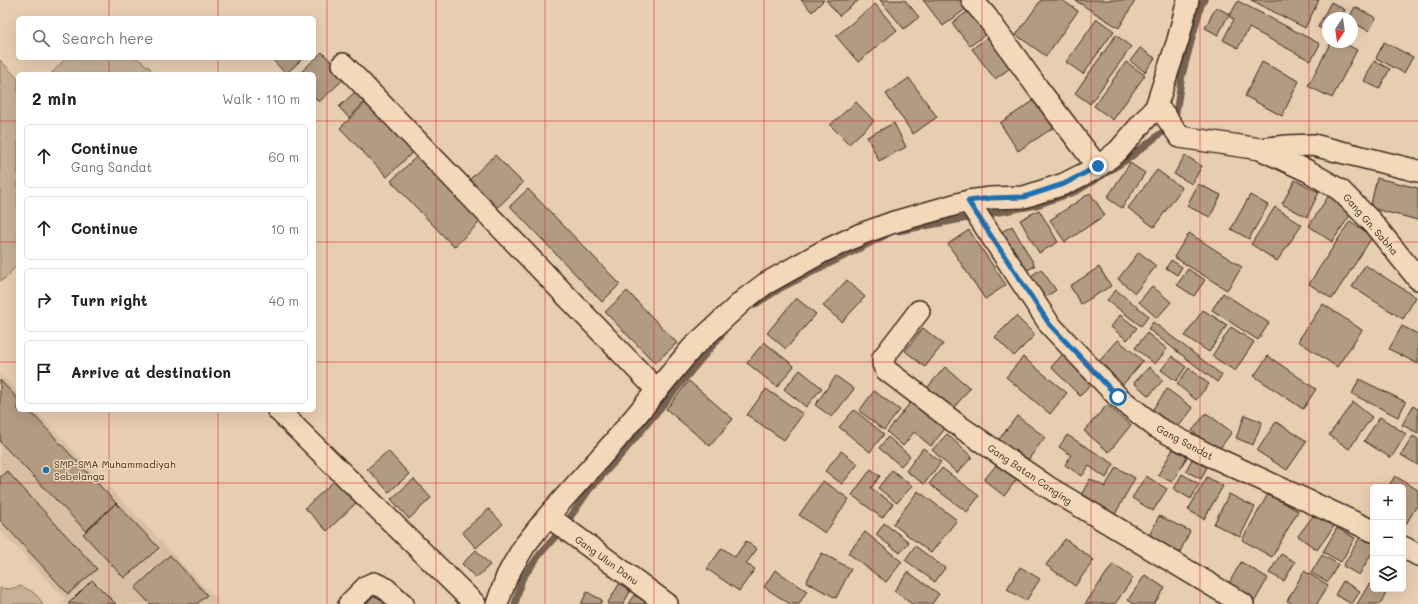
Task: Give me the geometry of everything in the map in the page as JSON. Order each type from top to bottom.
[{"type":"street","points":[[972,0],[986,16],[1037,87],[1098,166]]},
{"type":"street","points":[[497,604],[507,576],[525,545],[553,520],[615,441],[692,348],[745,299],[765,284],[822,252],[861,234],[894,222],[975,212],[991,198],[1024,197],[1064,184],[1098,166],[1118,151],[1160,110],[1188,0]]},
{"type":"street","points":[[343,64],[657,390]]},
{"type":"street","name":"Gang Gn. Sabha","points":[[1160,110],[1180,137],[1260,149],[1308,171],[1340,190],[1372,222],[1418,279]]},
{"type":"street","points":[[1260,149],[1313,145],[1418,171]]},
{"type":"street","name":"Gang Sandat","points":[[975,212],[1050,325],[1118,397],[1156,427],[1209,455],[1370,530]]},
{"type":"street","name":"Gang Batan Canging","points":[[919,311],[883,358],[883,364],[886,370],[962,428],[1048,487],[1243,604]]},
{"type":"street","points":[[280,412],[475,604]]},
{"type":"street","name":"Gang Ulun Danu","points":[[553,520],[667,604]]},
{"type":"street","points":[[1406,549],[1418,555]]},
{"type":"street","points":[[349,604],[367,586],[374,583],[386,588],[403,604]]},
{"type":"shaded area","points":[[0,60],[16,77],[16,266],[7,277],[0,281]]},
{"type":"shaded area","points":[[64,60],[140,60],[150,68],[151,72],[53,72]]},
{"type":"shaded area","name":"SMP-SMA Muhammadiyah Sebelanga","points":[[0,374],[16,390],[16,412],[37,412],[221,604],[60,604],[65,599],[0,530]]},
{"type":"shaded area","points":[[20,586],[33,593],[43,604],[0,604],[0,588],[10,589]]},
{"type":"building","points":[[801,0],[824,0],[812,12]]},
{"type":"building","points":[[826,0],[859,0],[839,16]]},
{"type":"building","points":[[880,0],[905,0],[919,17],[904,29]]},
{"type":"building","points":[[923,0],[961,0],[967,8],[943,26]]},
{"type":"building","points":[[1041,0],[1062,0],[1078,11],[1046,56],[1016,35]]},
{"type":"building","points":[[1076,0],[1134,0],[1135,1],[1119,28]]},
{"type":"building","points":[[1251,0],[1319,0],[1305,28]]},
{"type":"building","points":[[1238,1],[1320,44],[1311,61],[1249,28],[1238,48],[1223,40],[1234,19],[1229,17]]},
{"type":"building","points":[[1331,2],[1345,10],[1344,12],[1326,12]]},
{"type":"building","points":[[875,4],[897,30],[858,62],[836,36]]},
{"type":"building","points":[[1216,7],[1229,14],[1218,35],[1205,28]]},
{"type":"building","points":[[1355,7],[1376,18],[1369,31],[1358,25],[1358,12],[1352,12]]},
{"type":"building","points":[[971,9],[989,32],[970,46],[952,23]]},
{"type":"building","points":[[1097,19],[1114,31],[1083,74],[1066,62]]},
{"type":"building","points":[[1322,19],[1322,29],[1318,27]]},
{"type":"building","points":[[993,33],[1016,64],[995,79],[972,49]]},
{"type":"building","points":[[1116,35],[1131,47],[1090,104],[1075,93]]},
{"type":"building","points":[[1384,42],[1413,57],[1404,73],[1376,58]]},
{"type":"building","points":[[1140,48],[1155,58],[1145,72],[1130,61]]},
{"type":"building","points":[[1328,48],[1353,48],[1357,50],[1332,98],[1308,86]]},
{"type":"building","points":[[322,52],[346,77],[319,102],[316,99],[316,72],[301,72],[314,60],[316,60],[316,58]]},
{"type":"building","points":[[273,60],[301,60],[288,72],[284,72]]},
{"type":"building","points":[[1374,61],[1390,69],[1379,89],[1364,81]]},
{"type":"building","points":[[1126,62],[1145,75],[1113,120],[1094,106]]},
{"type":"building","points":[[1262,62],[1299,81],[1282,116],[1245,96]]},
{"type":"building","points":[[909,78],[937,117],[913,134],[886,94]]},
{"type":"building","points":[[357,90],[367,100],[349,118],[339,107]]},
{"type":"building","points":[[1038,98],[1056,126],[1018,151],[1000,123]]},
{"type":"building","points":[[369,100],[416,149],[387,177],[340,128]]},
{"type":"building","points":[[856,102],[874,121],[849,144],[830,125]]},
{"type":"building","points":[[894,123],[906,147],[879,161],[867,137]]},
{"type":"building","points":[[418,155],[481,221],[454,247],[391,181]]},
{"type":"building","points":[[495,155],[523,183],[496,209],[468,181]]},
{"type":"building","points":[[1185,155],[1202,166],[1192,184],[1174,174]]},
{"type":"building","points":[[1130,163],[1145,173],[1122,208],[1107,198]]},
{"type":"building","points":[[1157,170],[1182,188],[1154,227],[1128,208]]},
{"type":"building","points":[[1377,178],[1418,188],[1418,220],[1370,208]]},
{"type":"building","points":[[1295,180],[1319,192],[1307,217],[1282,204]]},
{"type":"building","points":[[1198,184],[1221,195],[1210,217],[1187,206]]},
{"type":"building","points":[[528,189],[620,284],[602,302],[510,206]]},
{"type":"building","points":[[1331,192],[1355,208],[1332,242],[1309,226]]},
{"type":"building","points":[[1090,193],[1105,215],[1065,242],[1050,220]]},
{"type":"building","points":[[1250,195],[1268,205],[1249,239],[1231,229]]},
{"type":"building","points":[[1275,207],[1302,225],[1277,261],[1251,244]]},
{"type":"building","points":[[1039,210],[1058,242],[1039,253],[1020,220]]},
{"type":"building","points":[[1350,221],[1373,236],[1332,299],[1309,284]]},
{"type":"building","points":[[1012,226],[1035,266],[1017,276],[994,236]]},
{"type":"building","points":[[969,230],[1006,285],[985,299],[948,244]]},
{"type":"building","points":[[1189,233],[1242,267],[1227,290],[1174,257]]},
{"type":"building","points":[[1139,252],[1156,266],[1135,293],[1118,279]]},
{"type":"building","points":[[1171,260],[1182,267],[1177,275],[1166,268]]},
{"type":"building","points":[[1365,265],[1416,297],[1403,319],[1352,287]]},
{"type":"building","points":[[1099,267],[1111,286],[1081,304],[1070,286]]},
{"type":"building","points":[[1041,269],[1056,290],[1040,301],[1025,280]]},
{"type":"building","points":[[1188,269],[1205,280],[1194,296],[1177,285]]},
{"type":"building","points":[[847,280],[865,297],[842,322],[823,306]]},
{"type":"building","points":[[1152,286],[1171,302],[1157,318],[1139,302]]},
{"type":"building","points":[[1116,290],[1149,316],[1141,326],[1107,300]]},
{"type":"building","points":[[627,291],[677,343],[655,363],[605,312]]},
{"type":"building","points":[[1223,293],[1269,323],[1258,340],[1212,310]]},
{"type":"building","points":[[796,298],[816,314],[786,349],[767,333]]},
{"type":"building","points":[[1323,304],[1362,330],[1337,367],[1298,341]]},
{"type":"building","points":[[1203,310],[1227,325],[1209,352],[1185,336]]},
{"type":"building","points":[[1120,315],[1137,328],[1127,340],[1111,327]]},
{"type":"building","points":[[1016,316],[1035,335],[1014,356],[995,337]]},
{"type":"building","points":[[1153,322],[1222,375],[1217,382],[1148,329]]},
{"type":"building","points":[[1402,326],[1418,334],[1418,364],[1389,349]]},
{"type":"building","points":[[1231,327],[1254,342],[1235,371],[1212,356]]},
{"type":"building","points":[[923,328],[943,344],[925,367],[905,351]]},
{"type":"building","points":[[1147,333],[1167,349],[1155,364],[1135,348]]},
{"type":"building","points":[[1118,340],[1143,361],[1120,388],[1095,366]]},
{"type":"building","points":[[764,342],[794,366],[777,387],[747,363]]},
{"type":"building","points":[[1065,352],[1095,381],[1080,396],[1051,367]]},
{"type":"building","points":[[1172,356],[1186,367],[1176,381],[1161,370]]},
{"type":"building","points":[[1268,356],[1316,389],[1303,409],[1254,376]]},
{"type":"building","points":[[1023,357],[1067,393],[1050,414],[1006,377]]},
{"type":"building","points":[[945,367],[970,388],[953,409],[927,388]]},
{"type":"building","points":[[1149,367],[1163,380],[1149,396],[1134,383]]},
{"type":"building","points":[[1189,368],[1209,384],[1196,400],[1177,384]]},
{"type":"building","points":[[800,370],[822,388],[806,407],[784,389]]},
{"type":"building","points":[[836,376],[854,389],[832,417],[815,405]]},
{"type":"building","points":[[1359,379],[1406,402],[1398,417],[1352,394]]},
{"type":"building","points":[[0,380],[16,397],[16,412],[31,412],[116,503],[86,531],[0,442]]},
{"type":"building","points":[[689,381],[733,419],[710,446],[666,409]]},
{"type":"building","points":[[766,389],[803,414],[784,440],[747,415]]},
{"type":"building","points":[[1167,389],[1193,408],[1176,430],[1151,412]]},
{"type":"building","points":[[874,391],[900,410],[884,430],[859,411]]},
{"type":"building","points":[[914,398],[948,425],[931,446],[914,432],[903,446],[887,432]]},
{"type":"building","points":[[1353,402],[1372,417],[1349,449],[1329,435]]},
{"type":"building","points":[[1107,405],[1131,425],[1109,452],[1084,431]]},
{"type":"building","points":[[1413,406],[1418,409],[1418,433],[1402,425]]},
{"type":"building","points":[[854,410],[884,434],[870,452],[839,427]]},
{"type":"building","points":[[1206,413],[1232,432],[1218,451],[1192,431]]},
{"type":"building","points":[[1245,415],[1262,422],[1253,445],[1236,438]]},
{"type":"building","points":[[1017,416],[1045,437],[1025,464],[996,443]]},
{"type":"building","points":[[1380,417],[1406,434],[1391,458],[1364,441]]},
{"type":"building","points":[[1276,422],[1307,441],[1287,470],[1257,451]]},
{"type":"building","points":[[947,434],[972,457],[957,473],[932,450]]},
{"type":"building","points":[[1067,435],[1114,464],[1106,478],[1089,466],[1082,476],[1065,465],[1071,455],[1059,447]]},
{"type":"building","points":[[1413,436],[1418,439],[1418,465],[1401,455]]},
{"type":"building","points":[[888,437],[910,456],[901,466],[879,448]]},
{"type":"building","points":[[923,448],[941,462],[924,484],[906,471]]},
{"type":"building","points":[[1173,449],[1187,457],[1172,482],[1158,475]]},
{"type":"building","points":[[388,451],[409,474],[389,492],[367,469]]},
{"type":"building","points":[[841,451],[858,464],[842,484],[825,471]]},
{"type":"building","points":[[1192,459],[1207,467],[1201,479],[1186,471]]},
{"type":"building","points":[[997,464],[1017,479],[1004,496],[984,480]]},
{"type":"building","points":[[1116,467],[1135,478],[1113,518],[1078,500],[1090,479],[1105,487]]},
{"type":"building","points":[[942,468],[979,496],[967,512],[929,484]]},
{"type":"building","points":[[871,469],[880,476],[871,488],[893,504],[882,518],[852,495]]},
{"type":"building","points":[[892,470],[912,486],[897,503],[878,488]]},
{"type":"building","points":[[7,471],[97,569],[68,594],[0,520],[0,477]]},
{"type":"building","points":[[1182,474],[1199,484],[1191,499],[1174,489]]},
{"type":"building","points":[[1146,476],[1167,489],[1153,511],[1132,498]]},
{"type":"building","points":[[1395,476],[1418,490],[1418,504],[1406,524],[1406,484],[1390,484]]},
{"type":"building","points":[[1207,477],[1223,486],[1204,519],[1188,510]]},
{"type":"building","points":[[414,479],[431,498],[409,519],[391,499]]},
{"type":"building","points":[[334,481],[356,503],[327,531],[305,508]]},
{"type":"building","points":[[823,481],[849,499],[825,533],[799,515]]},
{"type":"building","points":[[918,491],[957,520],[931,553],[893,524]]},
{"type":"building","points":[[1229,494],[1255,507],[1240,537],[1214,524]]},
{"type":"building","points":[[1268,494],[1298,511],[1272,557],[1242,540]]},
{"type":"building","points":[[116,503],[159,548],[124,578],[83,534]]},
{"type":"building","points":[[489,509],[503,524],[476,548],[462,532]]},
{"type":"building","points":[[1316,512],[1335,525],[1317,550],[1298,536]]},
{"type":"building","points":[[1159,516],[1190,531],[1178,556],[1147,540]]},
{"type":"building","points":[[884,523],[909,542],[900,553],[876,535]]},
{"type":"building","points":[[1337,528],[1355,538],[1341,562],[1323,552]]},
{"type":"building","points":[[865,532],[902,562],[886,582],[848,553]]},
{"type":"building","points":[[1363,532],[1370,536],[1370,556],[1359,575],[1343,566]]},
{"type":"building","points":[[1065,539],[1094,560],[1075,586],[1046,565]]},
{"type":"building","points":[[746,541],[757,549],[746,564],[755,569],[739,591],[707,569],[722,548],[735,557]]},
{"type":"building","points":[[915,546],[945,568],[935,582],[905,560]]},
{"type":"building","points":[[476,550],[490,565],[476,578],[462,564]]},
{"type":"building","points":[[822,553],[851,569],[836,598],[806,582]]},
{"type":"building","points":[[1281,554],[1295,562],[1284,581],[1269,573]]},
{"type":"building","points":[[170,555],[207,595],[197,604],[150,604],[135,588]]},
{"type":"building","points":[[1322,555],[1338,564],[1328,582],[1311,573]]},
{"type":"building","points":[[1241,562],[1268,578],[1253,604],[1225,590]]},
{"type":"building","points":[[1113,564],[1133,578],[1115,604],[1085,604]]},
{"type":"building","points":[[1020,567],[1040,579],[1026,601],[1007,589]]},
{"type":"building","points":[[775,570],[807,591],[799,604],[790,604],[764,587]]},
{"type":"building","points":[[1304,571],[1328,585],[1317,604],[1293,604],[1287,601]]},
{"type":"building","points":[[908,572],[939,594],[932,604],[912,604],[894,591]]},
{"type":"building","points":[[1145,575],[1165,588],[1154,604],[1134,604],[1128,600]]},
{"type":"building","points":[[92,580],[116,604],[68,604]]},
{"type":"building","points":[[621,581],[632,588],[623,604],[607,604]]},
{"type":"building","points":[[1343,581],[1360,591],[1352,604],[1335,595]]},
{"type":"building","points":[[1369,584],[1370,592],[1386,593],[1380,604],[1357,604]]},
{"type":"building","points":[[372,592],[384,602],[385,601],[389,604],[363,604]]},
{"type":"building","points":[[587,592],[602,600],[600,604],[581,604]]},
{"type":"building","points":[[634,595],[645,601],[644,604],[628,604]]},
{"type":"waterway","points":[[898,231],[1037,205],[1077,191],[1128,159],[1165,130],[1176,113],[1182,75],[1201,5],[1204,0]]},
{"type":"waterway","points":[[754,305],[781,288],[886,235]]},
{"type":"waterway","points":[[515,604],[522,579],[540,554],[562,529],[589,490],[621,455],[723,333]]},
{"type":"place","name":"SMP-SMA Muhammadiyah Sebelanga","points":[[46,470]]},
{"type":"route","points":[[1098,166],[1064,184],[1024,197],[991,198],[968,201],[1050,325],[1118,397]]}]
